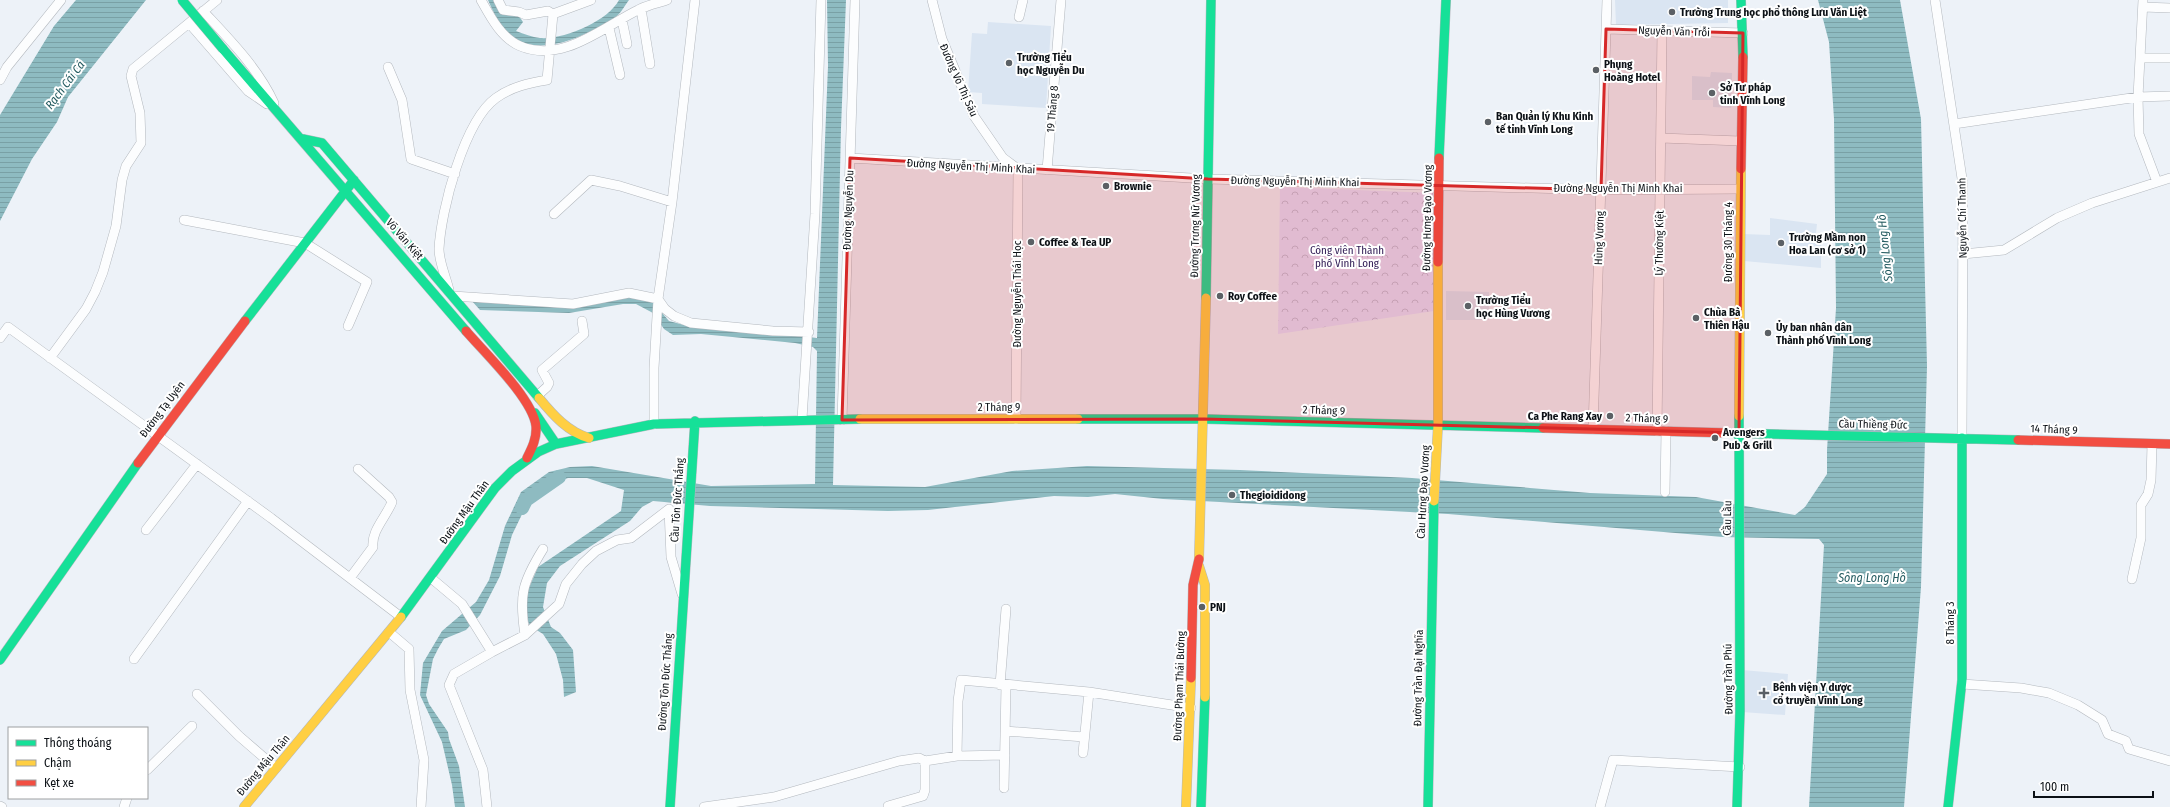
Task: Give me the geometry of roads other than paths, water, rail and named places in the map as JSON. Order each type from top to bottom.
[{"type":"main road","name":"Võ Văn Kiệt","points":[[182,0],[467,330],[531,409],[537,434],[527,458]]},
{"type":"main road","name":"Đường Trưng Nữ Vương","points":[[1202,516],[1211,0]]},
{"type":"main road","name":"Đường Hưng Đạo Vương","points":[[1437,437],[1438,184],[1446,0]]},
{"type":"main road","name":"Đường 30 Tháng 4","points":[[1739,484],[1740,141],[1743,33],[1741,0]]},
{"type":"main road","name":"Võ Văn Kiệt","points":[[303,139],[322,143],[558,420],[579,435],[589,438]]},
{"type":"main road","name":"Đường Tạ Uyên","points":[[0,660],[156,435],[354,180]]},
{"type":"main road","points":[[539,399],[531,409],[556,444]]},
{"type":"main road","name":"2 Tháng 9","points":[[806,419],[1204,418],[1808,435]]},
{"type":"main road","name":"Đường Mậu Thân","points":[[247,806],[276,768],[401,617],[431,578],[495,488],[527,458],[556,444],[654,424],[806,419]]},
{"type":"main road","points":[[556,444],[558,420]]},
{"type":"main road","name":"Cầu Tôn Đức Thắng","points":[[685,558],[695,422]]},
{"type":"main road","name":"Cầu Thiềng Đức","points":[[1808,435],[1937,437]]},
{"type":"main road","name":"Cầu Hưng Đạo Vương","points":[[1432,549],[1437,437]]},
{"type":"main road","name":"14 Tháng 9","points":[[1937,437],[2170,444]]},
{"type":"main road","name":"8 Tháng 3","points":[[1948,807],[1962,684],[1962,438]]},
{"type":"main road","name":"Cầu Lầu","points":[[1738,552],[1739,484]]},
{"type":"main road","name":"Đường Phạm Thái Bường","points":[[1186,807],[1191,708],[1193,584],[1199,566],[1202,516]]},
{"type":"main road","name":"Đường Trần Đại Nghĩa","points":[[1428,807],[1432,549]]},
{"type":"main road","name":"Đường Trần Phú","points":[[1737,807],[1740,767],[1738,552]]},
{"type":"main road","name":"Đường Tôn Đức Thắng","points":[[670,807],[685,558]]},
{"type":"main road","name":"Đường Phạm Thái Bường","points":[[1199,566],[1205,584],[1204,709],[1201,807]]},
{"type":"main road","points":[[1191,708],[1204,709]]},
{"type":"street","points":[[0,80],[3,64],[60,0]]},
{"type":"street","points":[[50,358],[86,309],[97,286],[116,226],[122,180],[126,166],[142,143],[141,120],[131,76],[133,69],[217,0]]},
{"type":"street","points":[[480,0],[491,19],[504,34],[519,46],[543,51],[551,47],[576,44],[609,28],[641,9],[667,0]]},
{"type":"street","points":[[498,0],[503,10],[519,12],[526,15],[548,11],[553,17],[547,80],[526,83],[496,98],[477,118],[455,174],[442,217],[439,251],[451,294],[573,304],[629,293],[658,301],[674,316],[691,324],[773,331],[809,332]]},
{"type":"street","points":[[553,17],[591,0]]},
{"type":"street","points":[[654,424],[658,301],[672,202],[695,0]]},
{"type":"street","points":[[806,419],[807,366],[816,214],[821,0]]},
{"type":"street","name":"Đường Nguyễn Du","points":[[840,420],[855,0]]},
{"type":"street","name":"Đường Võ Thị Sáu","points":[[932,0],[942,39],[974,116],[1002,158],[1018,169]]},
{"type":"street","points":[[1019,17],[1023,0]]},
{"type":"street","name":"19 Tháng 8","points":[[1047,170],[1061,0]]},
{"type":"street","name":"Hùng Vương","points":[[1593,429],[1607,0]]},
{"type":"street","name":"Nguyễn Chí Thanh","points":[[1935,0],[1964,185],[1962,438]]},
{"type":"street","points":[[2157,182],[2139,134],[2138,97],[2143,4],[2170,8]]},
{"type":"street","points":[[641,9],[650,64]]},
{"type":"street","points":[[203,11],[242,55],[268,91],[277,110]]},
{"type":"street","points":[[622,20],[627,44]]},
{"type":"street","points":[[189,23],[248,91],[261,102],[277,110]]},
{"type":"street","points":[[609,28],[620,75]]},
{"type":"street","name":"Nguyễn Văn Trỗi","points":[[1606,29],[1743,33]]},
{"type":"street","name":"Lý Thường Kiệt","points":[[1662,30],[1660,188],[1661,431],[1664,492]]},
{"type":"street","points":[[2140,58],[2170,58]]},
{"type":"street","points":[[388,67],[402,100],[411,159],[455,174]]},
{"type":"street","points":[[1954,124],[2138,97],[2170,96]]},
{"type":"street","points":[[1661,138],[1740,141]]},
{"type":"street","name":"Đường Nguyễn Thị Minh Khai","points":[[850,158],[1208,179],[1438,184],[1601,190],[1660,188],[1740,189]]},
{"type":"street","name":"Đường Nguyễn Thái Học","points":[[1016,419],[1018,169]]},
{"type":"street","points":[[1964,254],[2004,250],[2057,218],[2092,203],[2170,178]]},
{"type":"street","points":[[554,214],[591,180],[620,186],[672,202]]},
{"type":"street","points":[[184,220],[305,243],[366,282],[348,326]]},
{"type":"street","points":[[539,399],[548,383],[542,370],[584,334],[582,321]]},
{"type":"street","points":[[0,338],[8,327],[248,501],[401,617]]},
{"type":"street","points":[[2132,579],[2141,538],[2141,505],[2148,494],[2151,480],[2152,444]]},
{"type":"street","points":[[146,530],[197,464]]},
{"type":"street","points":[[350,578],[373,547],[372,537],[388,512],[392,502],[389,496],[358,469]]},
{"type":"street","points":[[134,659],[248,501]]},
{"type":"street","points":[[487,807],[483,770],[449,685],[454,674],[525,635],[559,604],[566,584],[582,564],[596,552],[617,540],[631,538],[669,509],[671,557],[683,596]]},
{"type":"street","points":[[525,635],[521,606],[524,585],[530,570],[544,548]]},
{"type":"street","points":[[431,578],[462,604],[492,652]]},
{"type":"street","points":[[1004,788],[1005,731],[1003,685],[1006,609]]},
{"type":"street","points":[[389,632],[409,649],[410,690],[424,760],[421,807]]},
{"type":"street","points":[[958,756],[958,701],[961,680],[1088,692],[1191,708]]},
{"type":"street","points":[[1962,684],[2021,688],[2049,693],[2078,705],[2102,720],[2108,734],[2126,742],[2129,749],[2170,761]]},
{"type":"street","points":[[1083,753],[1088,692]]},
{"type":"street","points":[[197,694],[239,736],[276,768]]},
{"type":"street","points":[[148,769],[192,726]]},
{"type":"street","points":[[1005,731],[1084,736]]},
{"type":"street","points":[[704,807],[774,797],[899,761],[919,758],[925,761],[958,756],[1005,755]]},
{"type":"street","points":[[1600,807],[1613,760],[1740,767]]},
{"type":"street","points":[[888,806],[923,796],[925,790],[925,761]]},
{"type":"water","name":"Rạch Cái Cá","points":[[76,0],[146,0],[68,97],[57,122],[32,159],[0,221],[0,115],[54,26]]},
{"type":"water","points":[[488,0],[494,0],[499,9],[504,13],[519,16],[523,22],[516,31],[540,38],[550,38],[584,28],[605,15],[619,0],[629,0],[618,15],[599,27],[565,42],[540,46],[517,40],[507,32],[498,21]]},
{"type":"water","name":"Sông Long Hồ","points":[[827,0],[846,0],[841,128],[833,485],[925,487],[1012,471],[1087,466],[1240,470],[1412,478],[1590,493],[1696,497],[1795,515],[1805,507],[1827,474],[1827,450],[1836,308],[1834,119],[1829,42],[1818,0],[1900,0],[1921,119],[1927,366],[1921,587],[1904,807],[1809,807],[1824,545],[1819,539],[1723,537],[1448,514],[1163,499],[1115,494],[1088,497],[1054,496],[928,510],[888,511],[710,506],[653,501],[642,507],[630,521],[560,566],[547,583],[543,607],[551,627],[560,633],[573,650],[576,692],[564,697],[563,680],[556,654],[543,634],[530,626],[524,612],[528,590],[538,567],[621,511],[624,490],[587,478],[568,478],[537,491],[527,504],[512,535],[500,576],[480,615],[466,630],[444,639],[433,659],[426,695],[429,704],[448,732],[449,739],[459,766],[465,807],[455,807],[452,785],[442,742],[420,695],[423,663],[442,631],[476,602],[489,580],[505,526],[521,492],[549,472],[570,467],[592,466],[711,486],[815,484],[817,351],[813,347],[795,343],[701,334],[673,335],[664,329],[653,313],[636,304],[623,304],[569,313],[480,310],[471,300],[521,305],[628,296],[652,301],[669,321],[688,326],[817,338],[828,66]]},
{"type":"waterway","points":[[522,508],[526,500],[559,477]]},
{"type":"place","name":"Trường Trung học phổ thông Lưu Văn Liệt","points":[[1672,12]]},
{"type":"place","name":"Trường Tiểu học Nguyễn Du","points":[[1009,63]]},
{"type":"place","name":"Phụng Hoàng Hotel","points":[[1596,70]]},
{"type":"place","name":"Sở Tư pháp tỉnh Vĩnh Long","points":[[1712,93]]},
{"type":"place","name":"Ban Quản lý Khu Kinh tế tỉnh Vĩnh Long","points":[[1488,122]]},
{"type":"place","name":"Brownie","points":[[1106,186]]},
{"type":"place","name":"Coffee & Tea UP","points":[[1031,242]]},
{"type":"place","name":"Trường Mầm non Hoa Lan (cơ sở 1)","points":[[1781,243]]},
{"type":"place","name":"Roy Coffee","points":[[1220,296]]},
{"type":"place","name":"Trường Tiểu học Hùng Vương","points":[[1468,306]]},
{"type":"place","name":"Chùa Bà Thiên Hậu","points":[[1696,318]]},
{"type":"place","name":"Ủy ban nhân dân Thành phố Vĩnh Long","points":[[1768,333]]},
{"type":"place","name":"Ca Phe Rang Xay","points":[[1610,416]]},
{"type":"place","name":"Avengers Pub & Grill","points":[[1715,438]]},
{"type":"place","name":"Thegioididong","points":[[1232,495]]},
{"type":"place","name":"PNJ","points":[[1202,607]]},
{"type":"place","name":"Bệnh viện Y dược cổ truyền Vĩnh Long","points":[[1764,693]]},
{"type":"park label","name":"Công viên Thành phố Vĩnh Long","points":[[1347,256]]}]
